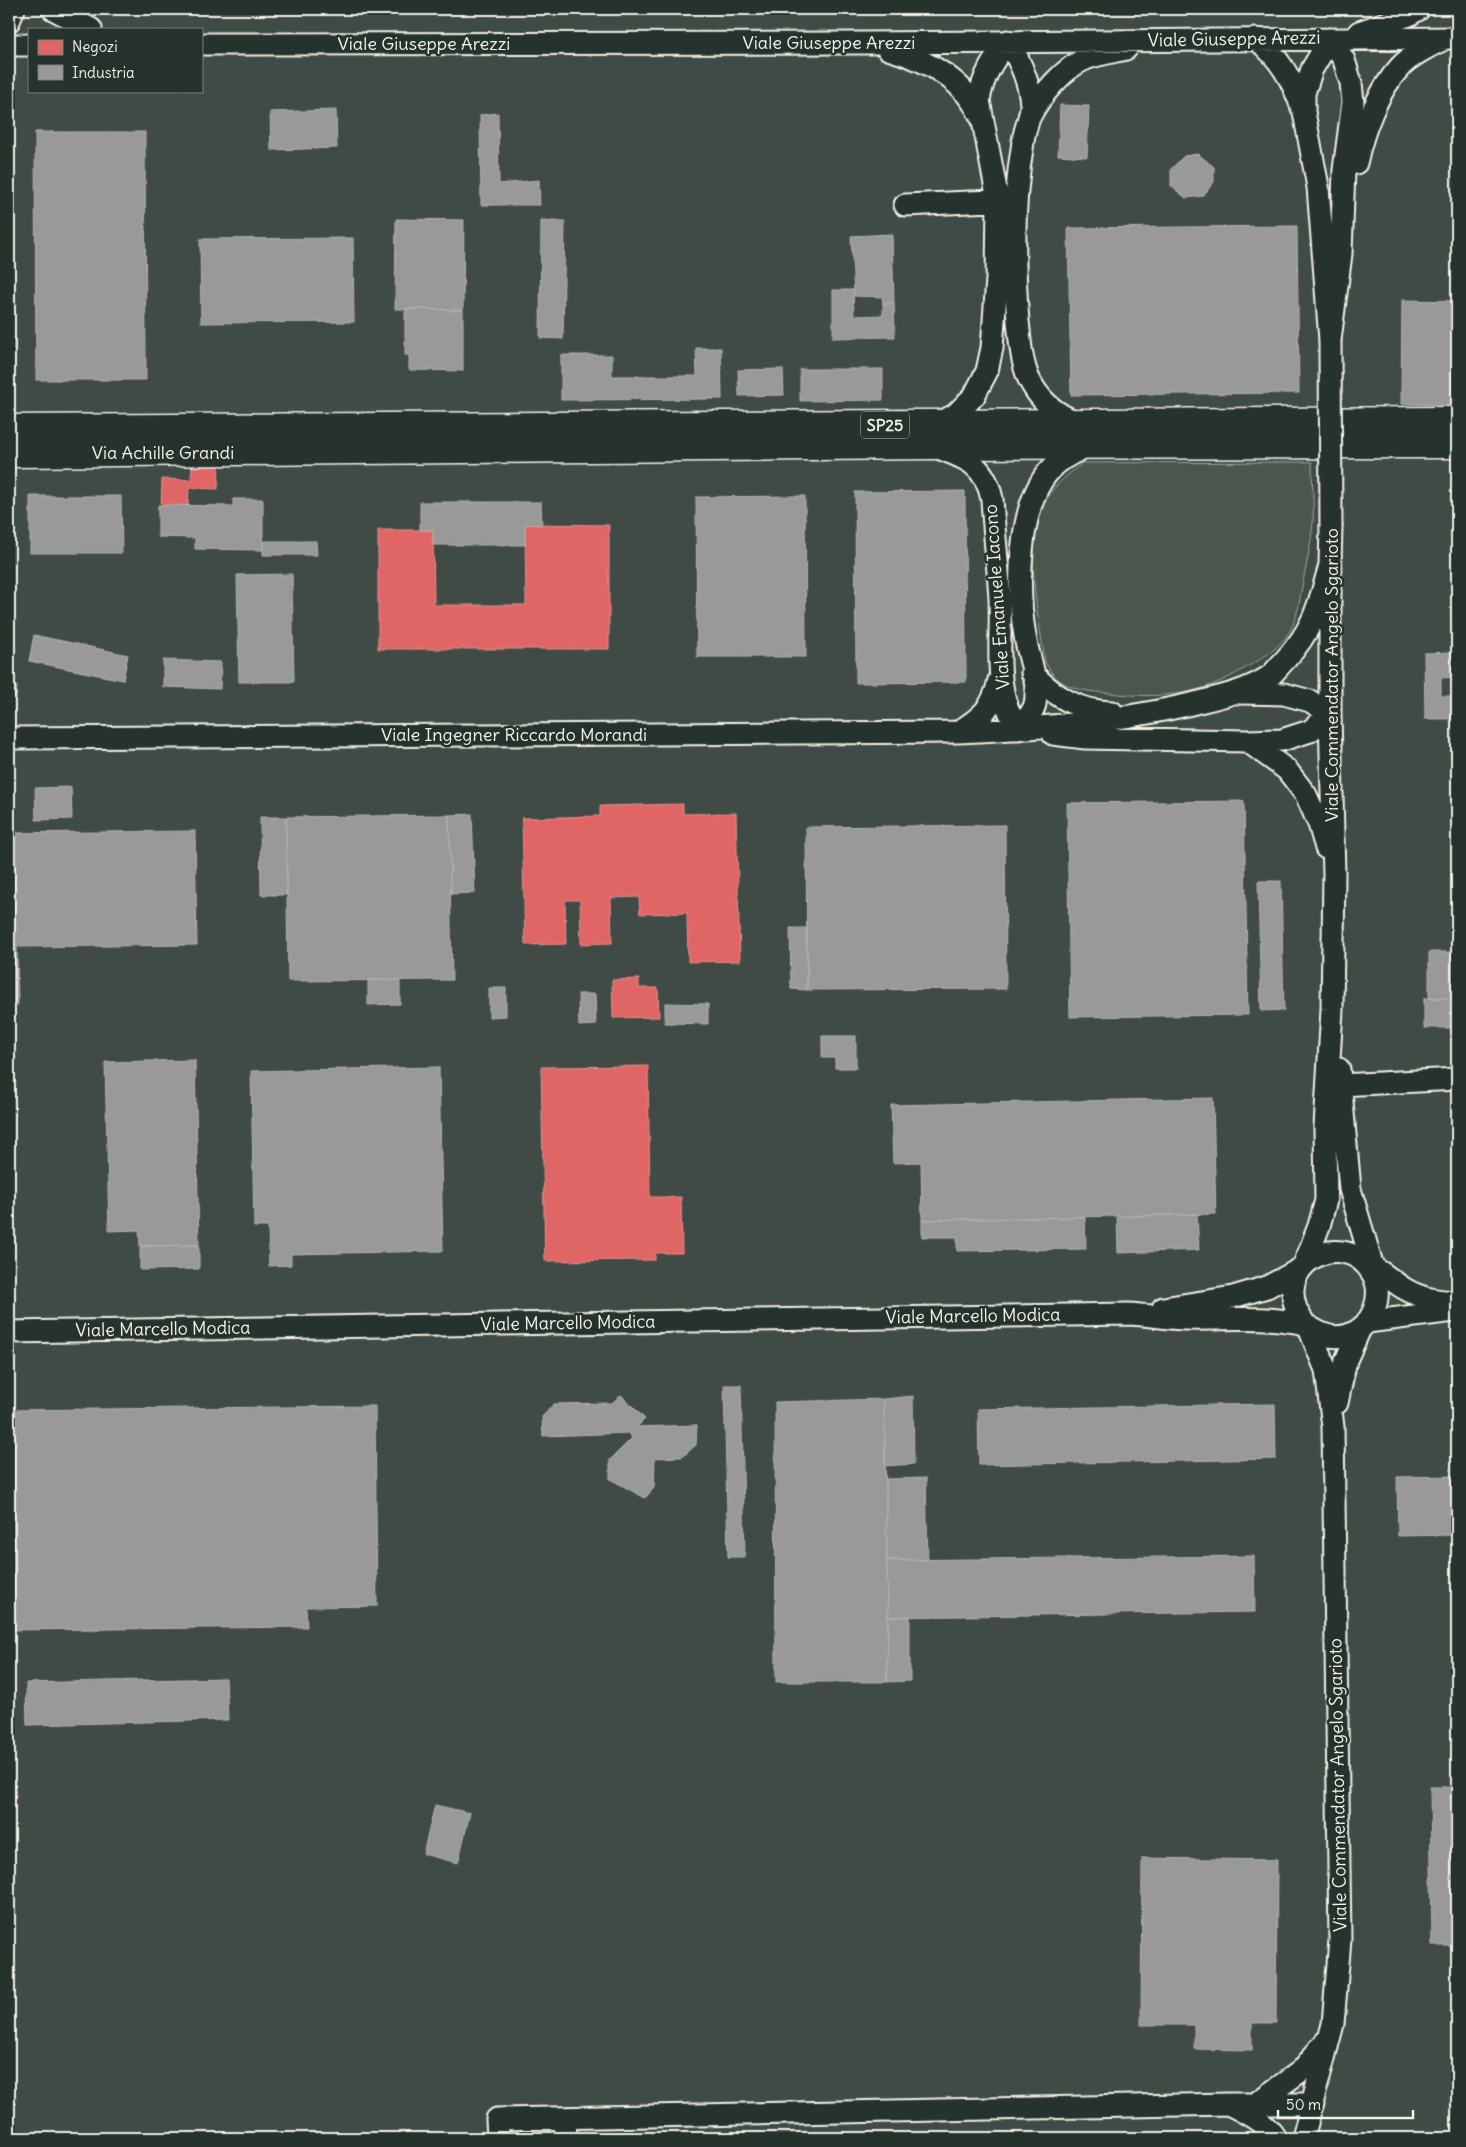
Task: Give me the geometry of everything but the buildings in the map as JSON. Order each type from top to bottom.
[{"type":"main road","name":"SP25","points":[[315,440],[1085,434],[1457,421]]},
{"type":"main road","name":"Via Achille Grandi","points":[[9,429],[315,440]]},
{"type":"main road","name":"SP25","points":[[1085,434],[1457,444]]},
{"type":"main road","name":"Via Achille Grandi","points":[[9,454],[315,440]]},
{"type":"street","points":[[9,21],[14,9]]},
{"type":"street","points":[[53,9],[89,28]]},
{"type":"street","points":[[1304,112],[1304,93],[1312,69],[1337,38],[1409,16],[1419,9]]},
{"type":"street","points":[[1337,38],[1351,83],[1353,102],[1344,170],[1341,254]]},
{"type":"street","points":[[1330,340],[1341,254],[1352,184],[1360,148],[1384,90],[1405,62],[1416,54],[1452,38]]},
{"type":"street","name":"Viale Giuseppe Arezzi","points":[[202,44],[864,43],[1452,38]]},
{"type":"street","points":[[1256,39],[1270,50],[1283,66],[1294,86],[1304,112],[1318,187],[1330,340]]},
{"type":"street","points":[[1027,123],[1036,104],[1050,87],[1087,58],[1162,40]]},
{"type":"street","points":[[934,435],[965,406],[981,384],[987,371],[1007,200],[1031,107],[1029,90],[1021,66],[1008,41],[987,70],[982,84],[979,100],[983,123]]},
{"type":"street","points":[[864,43],[914,56],[940,70],[959,85],[974,102],[983,123],[1007,200],[1024,363],[1028,377],[1045,402],[1055,412],[1085,434]]},
{"type":"street","points":[[9,45],[28,45]]},
{"type":"street","points":[[905,205],[1007,200]]},
{"type":"street","name":"Viale Commendator Angelo Sgarioto","points":[[1330,340],[1330,714],[1334,875],[1332,1009]]},
{"type":"street","name":"Viale Emanuele Iacono","points":[[934,435],[980,468],[989,485],[992,499],[1000,599],[1000,678],[1006,708],[1018,730],[1035,705],[1036,690],[1024,636],[1020,588],[1024,528],[1036,492],[1050,469],[1067,455],[1085,434]]},
{"type":"street","points":[[1018,730],[1101,722],[1155,713],[1238,693],[1271,676],[1301,643],[1318,608],[1330,565]]},
{"type":"street","points":[[1032,673],[1056,696],[1078,706],[1103,712],[1155,713]]},
{"type":"street","points":[[958,732],[978,720],[988,709],[995,698],[1000,678]]},
{"type":"street","points":[[1018,730],[1084,738],[1282,740],[1310,731],[1330,714],[1310,701],[1284,694],[1238,693]]},
{"type":"street","name":"Viale Ingegner Riccardo Morandi","points":[[9,738],[958,732],[1018,730]]},
{"type":"street","points":[[1247,741],[1287,770],[1306,795],[1319,824],[1334,875]]},
{"type":"street","points":[[1332,1009],[1350,1189],[1376,1273],[1378,1298],[1374,1311],[1364,1325],[1346,1360],[1333,1427]]},
{"type":"street","points":[[1332,1009],[1325,1127],[1326,1200],[1319,1226],[1292,1291],[1293,1303],[1307,1326],[1326,1370],[1333,1427]]},
{"type":"street","points":[[1340,1085],[1457,1079]]},
{"type":"street","points":[[1128,1314],[1233,1297],[1267,1287],[1322,1253],[1333,1252],[1344,1252],[1355,1256],[1376,1273],[1420,1297],[1434,1301],[1457,1302]]},
{"type":"street","points":[[1128,1314],[1184,1319],[1266,1318],[1307,1326],[1321,1334],[1334,1337],[1348,1335],[1364,1325],[1457,1310]]},
{"type":"street","name":"Viale Marcello Modica","points":[[9,1332],[1128,1314]]},
{"type":"street","name":"Viale Commendator Angelo Sgarioto","points":[[1304,2138],[1333,2024],[1340,1940],[1333,1427]]},
{"type":"street","points":[[1255,2104],[1301,2071],[1329,2037]]},
{"type":"street","points":[[498,2138],[497,2120],[566,2128],[1229,2104],[1313,2104]]},
{"type":"street","points":[[1229,2104],[1254,2118],[1272,2132],[1275,2138]]},
{"type":"shaded area","points":[[9,9],[1457,9],[1457,2138],[9,2138]]},
{"type":"shaded area","points":[[1312,462],[1313,523],[1299,606],[1290,631],[1273,650],[1230,677],[1197,690],[1164,695],[1128,695],[1080,689],[1064,683],[1050,671],[1045,662],[1036,601],[1034,580],[1035,538],[1039,518],[1050,494],[1058,484],[1082,463]]}]
